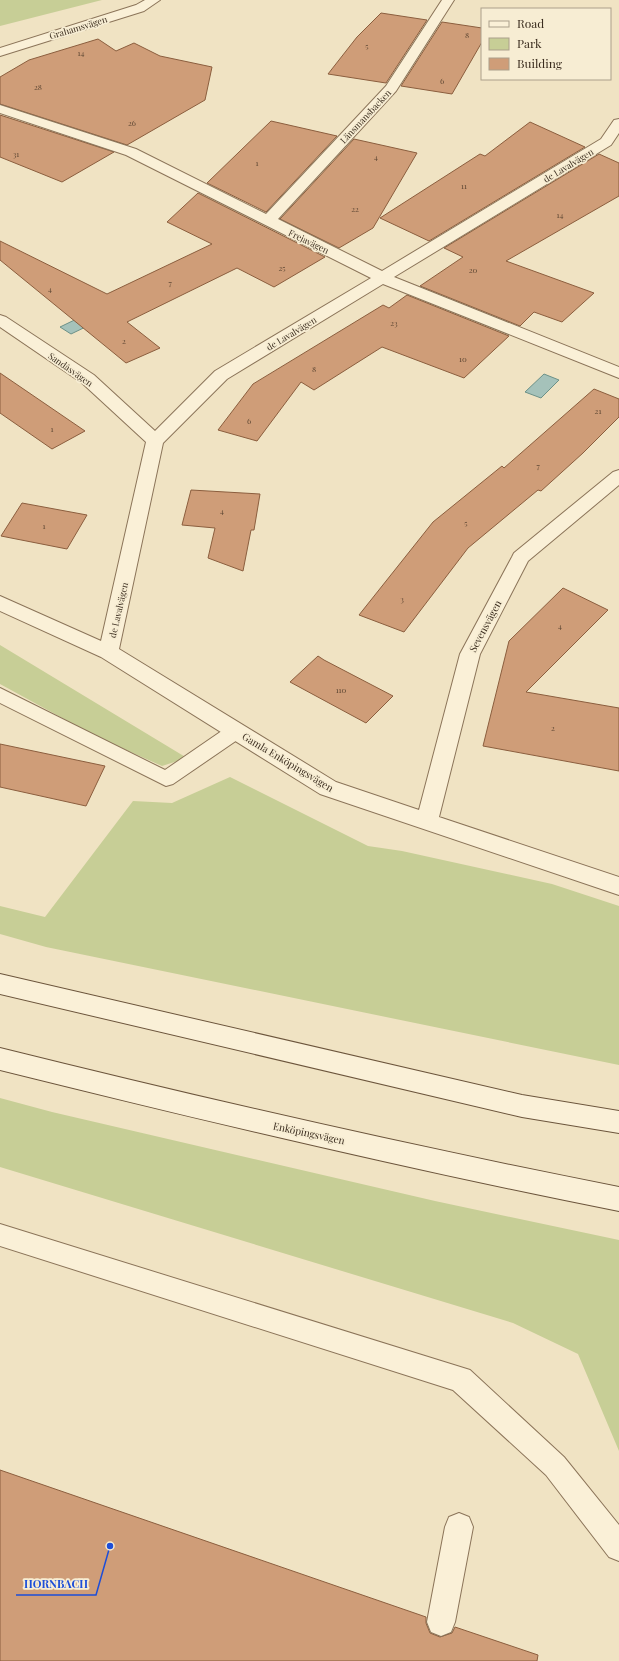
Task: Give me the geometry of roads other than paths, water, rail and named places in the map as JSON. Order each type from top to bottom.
[{"type":"street","name":"Grahamsvägen","points":[[0,52],[140,8],[154,0]]},
{"type":"street","name":"Länsmansbacken","points":[[268,221],[392,88],[448,0]]},
{"type":"street","name":"Frejavägen","points":[[0,109],[131,152],[383,278],[619,373]]},
{"type":"street","name":"de Lavalvägen","points":[[108,652],[155,441],[221,375],[606,142],[619,123]]},
{"type":"street","name":"Sandåsvägen","points":[[0,320],[88,379],[155,441]]},
{"type":"street","name":"Sevensvägen","points":[[427,822],[470,654],[521,557],[619,476]]},
{"type":"street","name":"Gamla Enköpingsvägen","points":[[0,603],[108,652],[328,788],[619,886]]},
{"type":"street","points":[[0,984],[522,1106],[619,1122]]},
{"type":"street","name":"Enköpingsvägen","points":[[0,1058],[189,1106],[497,1175],[619,1199]]},
{"type":"lane","points":[[0,695],[166,779],[236,731]]},
{"type":"lane","points":[[0,1236],[461,1379],[555,1466],[619,1547]]},
{"type":"lane","points":[[441,1622],[458,1527]]},
{"type":"water","points":[[89,313],[100,320],[71,334],[60,327]]},
{"type":"water","points":[[544,374],[559,380],[541,398],[525,392]]},
{"type":"place","name":"HORNBACH","points":[[110,1546]]}]
